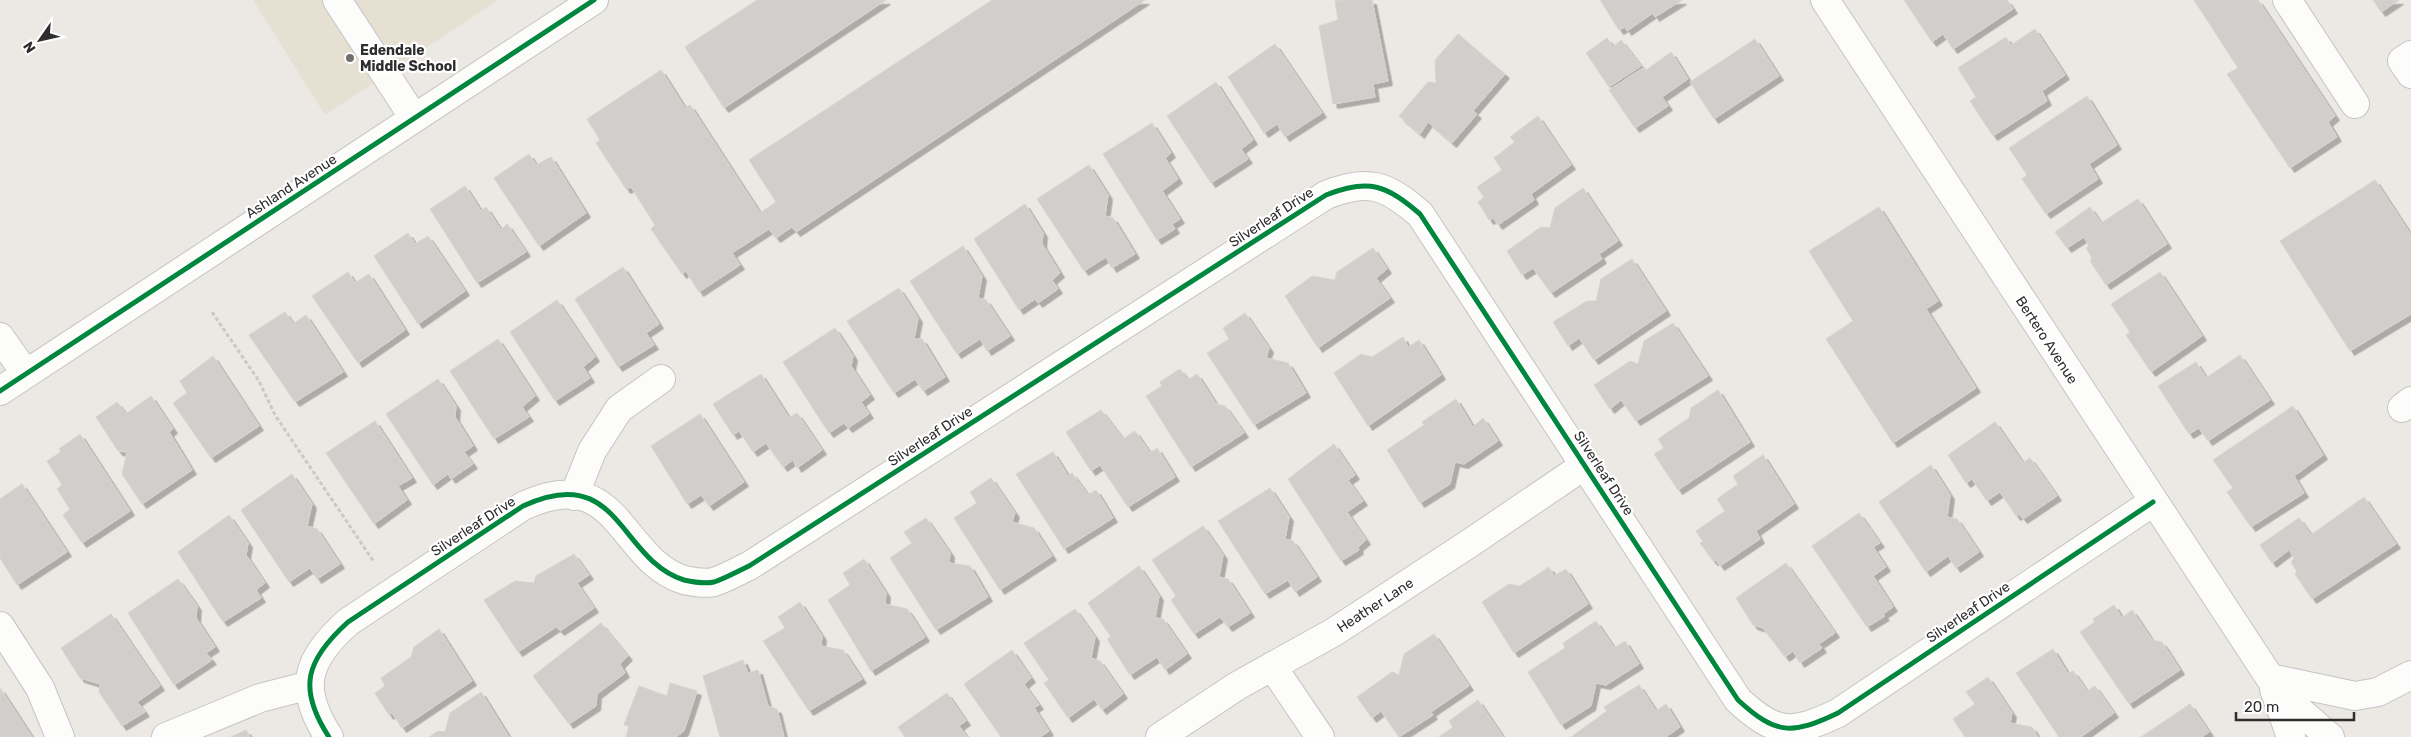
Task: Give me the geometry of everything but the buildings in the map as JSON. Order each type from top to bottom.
[{"type":"street","points":[[337,0],[414,118]]},
{"type":"street","name":"Ashland Avenue","points":[[0,391],[594,0]]},
{"type":"street","name":"Bertero Avenue","points":[[1825,0],[2270,678],[2301,712],[2330,737]]},
{"type":"street","points":[[2287,0],[2355,104]]},
{"type":"street","points":[[2411,55],[2402,61],[2411,74]]},
{"type":"street","name":"Silverleaf Drive","points":[[329,737],[320,724],[310,697],[312,668],[327,642],[348,622],[523,506],[543,496],[565,494],[584,498],[605,508],[621,522],[653,562],[671,576],[692,582],[713,582],[749,566],[1326,195],[1348,186],[1378,186],[1401,198],[1420,214],[1738,700],[1756,717],[1775,727],[1794,729],[1817,723],[1838,713],[2153,502]]},
{"type":"street","points":[[0,337],[26,374]]},
{"type":"street","points":[[574,496],[592,451],[619,409],[660,379]]},
{"type":"street","name":"Heather Lane","points":[[1160,737],[1209,704],[1358,616],[1585,465]]},
{"type":"street","points":[[0,626],[40,688],[60,737]]},
{"type":"street","points":[[1272,666],[1320,737]]},
{"type":"street","points":[[2270,678],[2355,696],[2378,692],[2411,675]]},
{"type":"street","name":"Bertero Avenue","points":[[2270,678],[2291,737]]},
{"type":"street","points":[[166,737],[260,698],[310,685]]},
{"type":"path","points":[[212,312],[259,382],[275,415],[375,563]]},
{"type":"shaded area","name":"Edendale Middle School","points":[[253,0],[498,0],[325,115]]},
{"type":"cycle path","points":[[0,391],[594,0]]},
{"type":"cycle path","points":[[329,737],[319,720],[310,689],[311,675],[315,662],[323,649],[348,622],[523,506],[555,495],[580,496],[599,504],[615,518],[645,553],[662,569],[684,580],[714,582],[749,566],[1326,195],[1354,187],[1376,187],[1387,191],[1397,196],[1420,214],[1738,700],[1751,712],[1774,725],[1796,728],[1838,713],[2153,502]]},
{"type":"place","name":"Edendale Middle School","points":[[350,58]]}]
